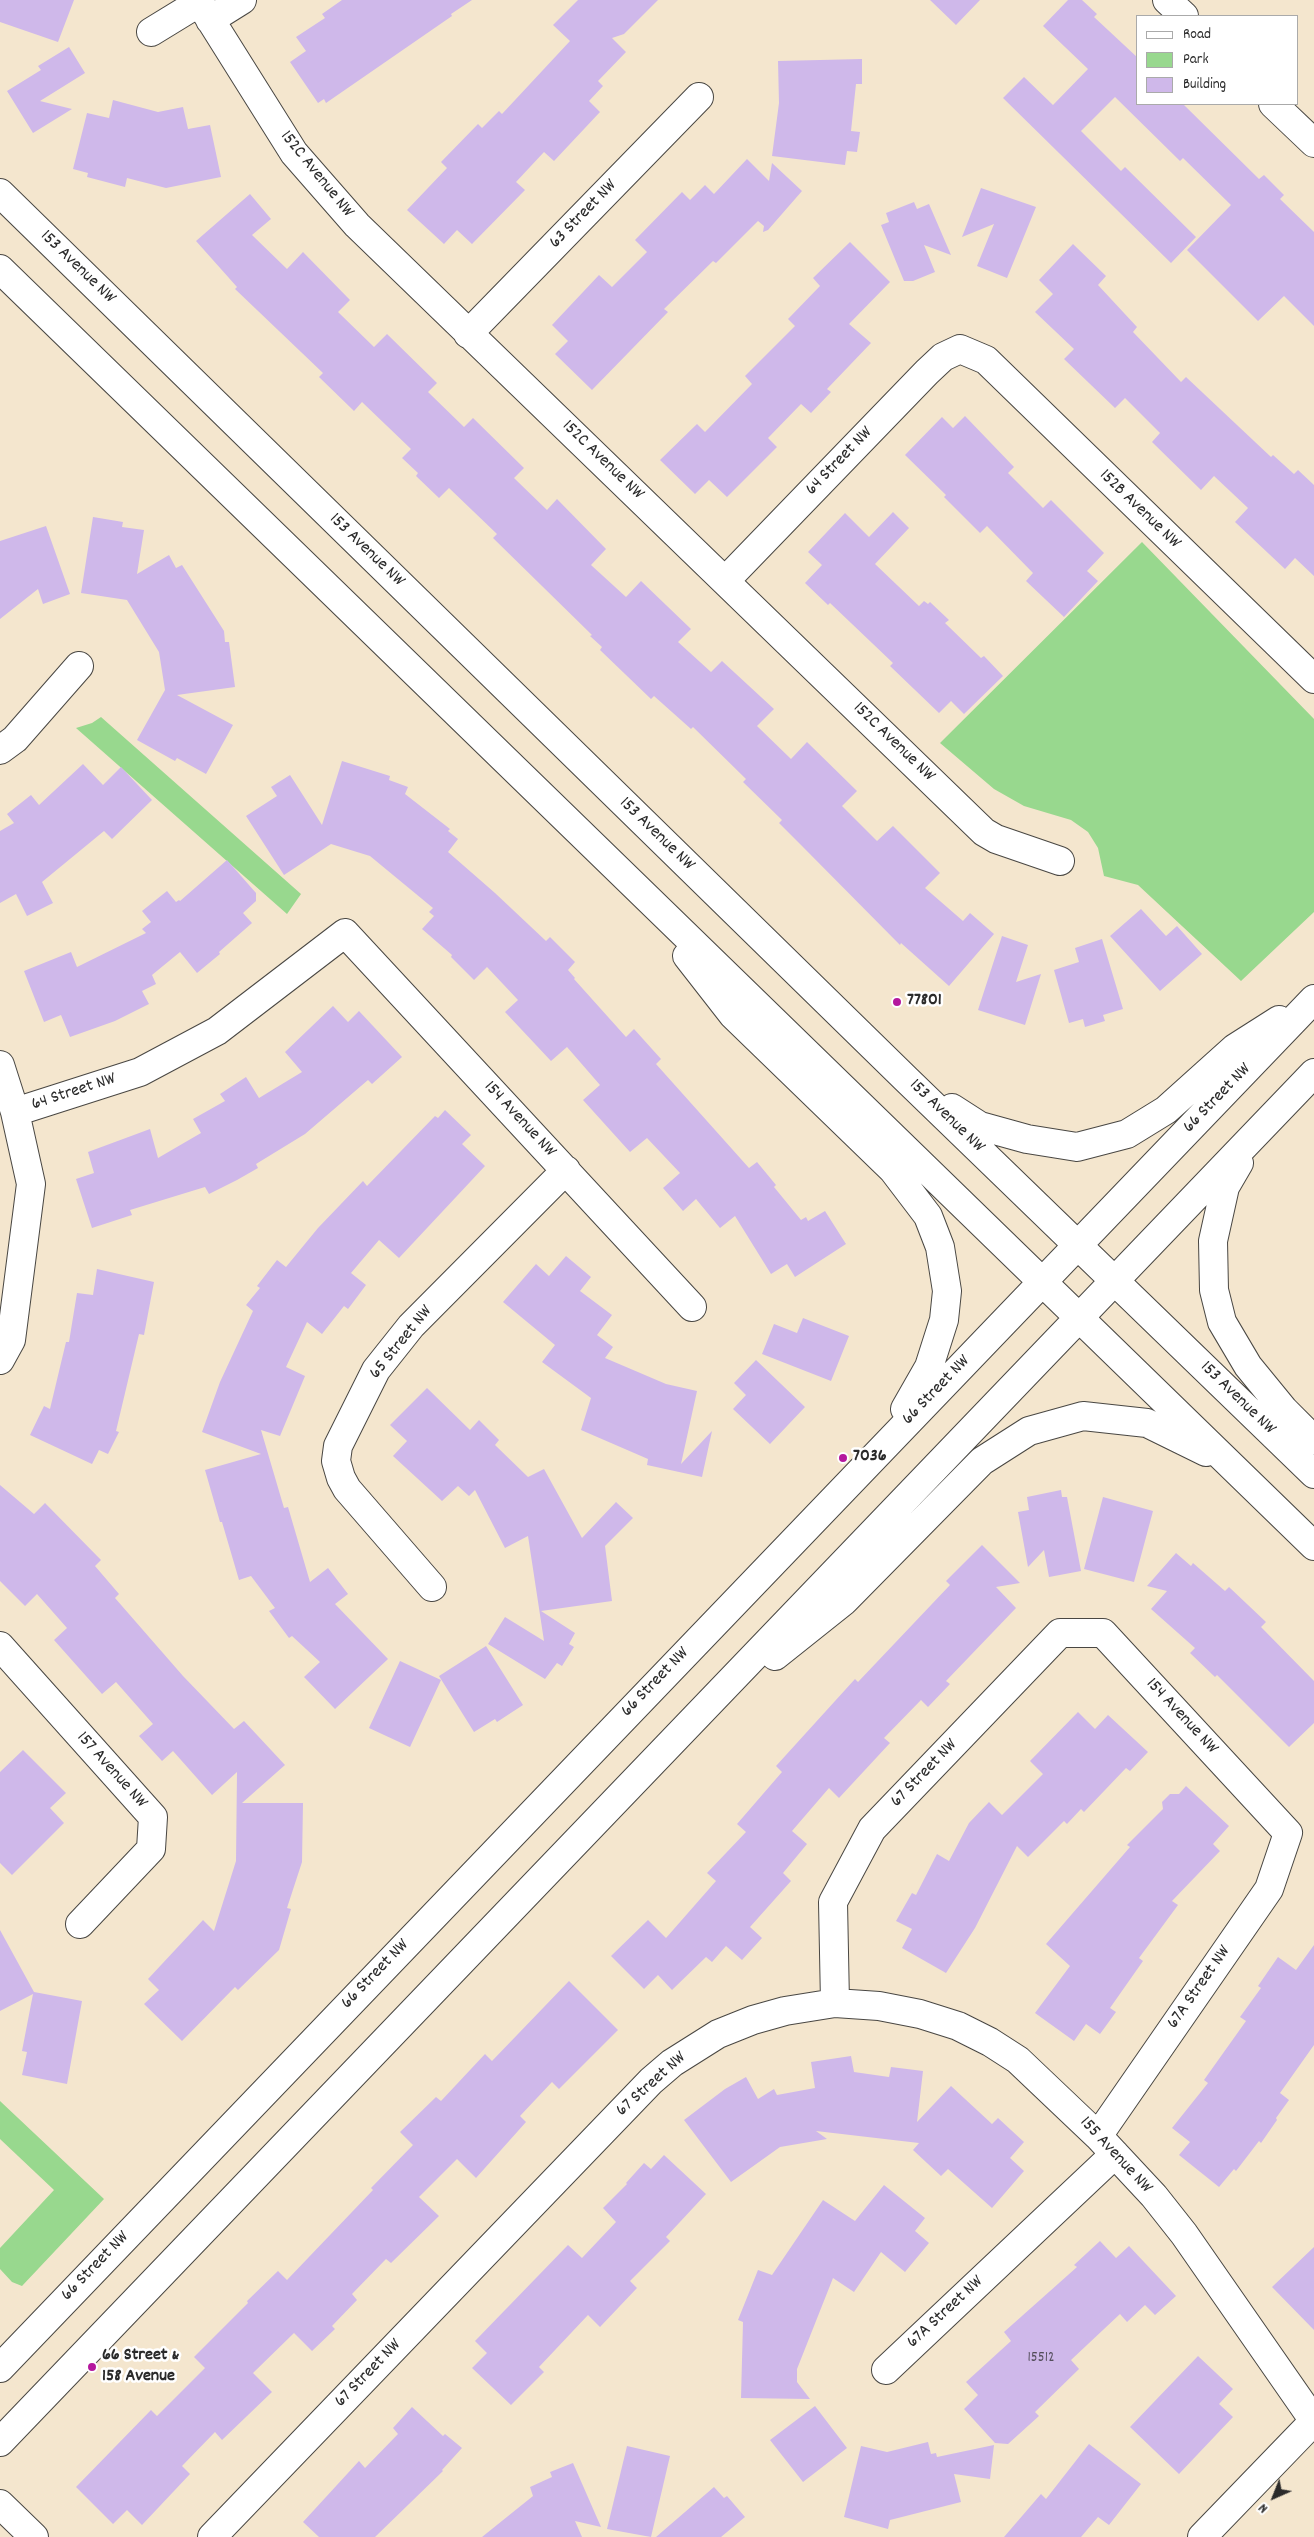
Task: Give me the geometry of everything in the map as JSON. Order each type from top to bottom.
[{"type":"main road","points":[[151,32],[203,7],[242,0]]},
{"type":"main road","points":[[1167,0],[1183,15]]},
{"type":"main road","name":"152C Avenue NW","points":[[203,7],[294,152],[357,225],[468,334],[726,580],[984,832],[996,839],[1060,862]]},
{"type":"main road","name":"63 Street NW","points":[[468,334],[699,97]]},
{"type":"main road","points":[[1274,105],[1314,143]]},
{"type":"main road","name":"153 Avenue NW","points":[[0,193],[906,1079],[1314,1474]]},
{"type":"main road","points":[[0,269],[1314,1546]]},
{"type":"main road","name":"64 Street NW","points":[[726,580],[927,372],[944,357],[960,349]]},
{"type":"main road","name":"152B Avenue NW","points":[[960,349],[986,360],[1314,678]]},
{"type":"main road","points":[[0,750],[15,739],[78,666]]},
{"type":"main road","points":[[623,874],[733,1015],[893,1170],[928,1216],[940,1247],[947,1291],[944,1320],[929,1367],[882,1447]]},
{"type":"main road","name":"64 Street NW","points":[[0,1360],[10,1340],[31,1184],[15,1112],[140,1072],[217,1031],[345,933]]},
{"type":"main road","name":"154 Avenue NW","points":[[345,933],[692,1307]]},
{"type":"main road","points":[[906,1079],[980,1126],[1027,1139],[1077,1147],[1127,1134],[1166,1110],[1235,1048],[1314,999]]},
{"type":"main road","name":"66 Street NW","points":[[0,2368],[1314,999]]},
{"type":"main road","points":[[0,1066],[15,1112]]},
{"type":"main road","points":[[0,2442],[1314,1073]]},
{"type":"main road","points":[[1255,1134],[1225,1187],[1213,1241],[1214,1290],[1222,1322],[1248,1366],[1284,1410],[1314,1440]]},
{"type":"main road","name":"65 Street NW","points":[[432,1586],[347,1489],[340,1478],[336,1461],[338,1446],[376,1370],[411,1326],[566,1170]]},
{"type":"main road","points":[[694,1720],[844,1601],[982,1461],[1029,1431],[1083,1416],[1147,1423],[1200,1448],[1250,1484]]},
{"type":"main road","name":"154 Avenue NW","points":[[1060,1632],[1103,1633],[1288,1833]]},
{"type":"main road","name":"67 Street NW","points":[[212,2537],[658,2075],[695,2047],[753,2020],[785,2011],[835,2003],[833,1902],[872,1829],[1060,1632]]},
{"type":"main road","name":"157 Avenue NW","points":[[0,1646],[152,1817],[152,1849],[80,1924]]},
{"type":"main road","name":"67A Street NW","points":[[886,2370],[1106,2145],[1269,1889],[1288,1833]]},
{"type":"main road","name":"155 Avenue NW","points":[[835,2003],[880,2006],[920,2014],[958,2026],[990,2042],[1018,2060],[1106,2145],[1184,2234],[1314,2421]]},
{"type":"main road","points":[[1202,2537],[1314,2421]]},
{"type":"main road","points":[[0,2504],[34,2537]]},
{"type":"green space","points":[[1142,542],[1314,719],[1314,912],[1241,981],[1138,885],[1104,876],[1098,848],[1088,832],[1071,820],[1024,806],[994,789],[940,743]]},
{"type":"green space","points":[[101,717],[301,894],[287,914],[76,728],[92,723]]},
{"type":"green space","points":[[0,2101],[104,2199],[22,2286],[12,2282],[0,2269],[0,2248],[54,2190],[0,2139]]},
{"type":"building","points":[[0,0],[74,0],[58,42],[0,22]]},
{"type":"building","points":[[342,0],[472,0],[451,14],[452,16],[326,103],[324,99],[318,103],[290,62],[306,51],[296,37],[325,18],[322,14]]},
{"type":"building","points":[[578,0],[658,0],[624,34],[612,38],[626,52],[598,81],[603,86],[589,101],[600,112],[554,161],[544,152],[516,182],[525,190],[472,244],[457,230],[444,244],[407,210],[447,168],[441,162],[478,124],[482,128],[499,111],[502,114],[570,41],[553,25]]},
{"type":"building","points":[[930,0],[980,0],[956,25]]},
{"type":"building","points":[[1068,0],[1082,0],[1097,14],[1094,17],[1136,56],[1136,105],[1184,105],[1259,179],[1264,175],[1284,195],[1280,199],[1314,232],[1314,326],[1284,296],[1258,321],[1187,250],[1231,205],[1183,158],[1180,161],[1115,97],[1081,131],[1121,171],[1125,167],[1196,237],[1171,263],[1003,98],[1024,77],[1053,105],[1088,69],[1043,26]]},
{"type":"building","points":[[69,47],[85,73],[40,101],[72,109],[33,133],[7,91],[41,70],[38,66]]},
{"type":"building","points":[[862,59],[862,84],[856,84],[851,131],[860,132],[857,152],[847,151],[845,165],[772,156],[779,103],[778,61]]},
{"type":"building","points":[[113,100],[158,112],[183,107],[188,129],[210,125],[221,177],[166,188],[127,178],[125,187],[87,177],[88,173],[73,169],[87,113],[109,118]]},
{"type":"building","points":[[747,159],[769,181],[772,163],[802,191],[768,230],[763,232],[764,226],[758,221],[716,263],[713,261],[664,309],[668,312],[592,390],[555,354],[568,341],[552,325],[599,275],[612,287],[647,252],[635,240],[682,192],[690,200],[705,185],[714,194]]},
{"type":"building","points":[[981,188],[1036,207],[1007,278],[977,266],[994,224],[962,237]]},
{"type":"building","points":[[250,194],[271,219],[252,235],[287,269],[303,252],[350,300],[338,312],[374,347],[387,334],[437,383],[428,392],[464,427],[473,418],[524,468],[514,478],[547,510],[557,499],[606,549],[591,565],[626,597],[641,581],[691,629],[678,642],[711,672],[722,661],[774,709],[757,726],[791,759],[807,742],[857,791],[842,806],[877,841],[893,826],[940,873],[925,888],[963,921],[970,913],[994,934],[949,986],[901,943],[900,945],[779,823],[782,820],[743,782],[746,779],[693,727],[691,729],[654,696],[651,699],[600,650],[602,647],[590,636],[592,635],[493,538],[497,534],[449,488],[439,498],[416,476],[418,473],[402,458],[411,449],[362,402],[354,411],[319,377],[323,373],[235,289],[237,287],[196,241]]},
{"type":"building","points":[[914,202],[917,209],[929,204],[951,255],[924,245],[935,272],[913,281],[904,281],[881,225],[889,222],[886,213]]},
{"type":"building","points":[[850,242],[890,282],[849,324],[871,343],[827,389],[831,392],[811,413],[801,404],[768,438],[777,447],[727,497],[709,480],[695,494],[660,460],[697,424],[705,432],[752,384],[745,376],[795,326],[788,319],[820,286],[813,278]]},
{"type":"building","points":[[1073,244],[1106,276],[1098,285],[1137,327],[1133,332],[1181,382],[1186,377],[1271,457],[1273,455],[1294,474],[1298,470],[1314,485],[1314,576],[1295,558],[1285,569],[1235,522],[1248,508],[1214,476],[1201,490],[1152,442],[1160,433],[1125,398],[1115,408],[1064,359],[1074,349],[1035,312],[1053,294],[1039,280]]},
{"type":"building","points":[[965,416],[1014,467],[1008,473],[1043,508],[1051,500],[1104,553],[1087,571],[1098,581],[1064,617],[1026,581],[1033,573],[987,526],[980,533],[944,497],[946,495],[905,455],[942,417],[953,428]]},
{"type":"building","points":[[893,512],[909,528],[875,564],[919,606],[924,601],[928,604],[930,602],[949,620],[945,623],[981,658],[984,656],[1003,676],[964,714],[951,701],[939,713],[890,666],[893,663],[830,603],[828,605],[805,583],[822,565],[808,552],[845,513],[869,537]]},
{"type":"building","points":[[93,517],[123,522],[122,527],[144,530],[137,574],[169,555],[176,568],[182,565],[224,631],[225,642],[229,642],[235,687],[177,695],[233,725],[206,774],[177,758],[175,761],[137,740],[165,690],[159,652],[127,600],[81,593]]},
{"type":"building","points":[[46,526],[70,594],[43,604],[38,589],[0,619],[0,541]]},
{"type":"building","points":[[342,761],[390,776],[389,780],[408,787],[405,794],[450,829],[448,831],[458,839],[448,852],[546,941],[550,937],[575,962],[568,970],[574,979],[626,1037],[634,1029],[661,1059],[656,1064],[749,1168],[757,1162],[776,1185],[774,1187],[801,1220],[806,1217],[808,1221],[825,1211],[846,1244],[795,1277],[787,1264],[771,1274],[735,1216],[720,1228],[696,1199],[683,1211],[663,1188],[680,1173],[647,1138],[630,1152],[583,1100],[600,1085],[567,1047],[551,1061],[505,1012],[518,1000],[487,967],[474,980],[451,957],[452,955],[422,929],[434,916],[429,912],[433,908],[370,856],[331,844],[284,875],[246,816],[277,796],[271,787],[290,775],[322,825]]},
{"type":"building","points":[[83,764],[103,785],[121,767],[152,800],[112,839],[104,831],[42,882],[53,903],[27,916],[16,894],[0,903],[0,831],[14,823],[7,814],[31,795],[39,805]]},
{"type":"building","points":[[227,860],[256,893],[256,901],[243,913],[252,923],[219,952],[220,954],[197,973],[180,952],[152,975],[156,984],[142,991],[149,1004],[115,1021],[70,1037],[61,1015],[44,1022],[24,971],[71,952],[77,967],[146,933],[142,929],[151,922],[142,911],[167,891],[176,902],[180,901]]},
{"type":"building","points":[[1141,909],[1166,936],[1177,926],[1202,954],[1160,991],[1110,936]]},
{"type":"building","points":[[1002,936],[1028,945],[1016,982],[1041,974],[1025,1025],[978,1010]]},
{"type":"building","points":[[1102,939],[1123,1009],[1103,1015],[1105,1021],[1085,1027],[1083,1019],[1069,1023],[1054,970],[1079,962],[1075,948]]},
{"type":"building","points":[[333,1006],[348,1022],[359,1011],[402,1057],[372,1084],[368,1080],[305,1134],[256,1164],[258,1168],[237,1180],[209,1194],[205,1187],[130,1210],[132,1215],[92,1228],[76,1179],[94,1173],[88,1152],[150,1129],[158,1158],[201,1133],[193,1119],[225,1101],[220,1094],[246,1077],[259,1098],[302,1072],[285,1052]]},
{"type":"building","points":[[445,1110],[471,1135],[462,1144],[485,1166],[399,1258],[379,1240],[351,1273],[366,1285],[348,1309],[344,1306],[322,1334],[307,1322],[286,1367],[305,1376],[280,1436],[261,1430],[284,1508],[288,1507],[310,1582],[328,1568],[348,1594],[335,1604],[388,1659],[335,1709],[304,1677],[320,1662],[292,1636],[289,1638],[269,1611],[275,1608],[251,1576],[239,1580],[222,1522],[220,1522],[205,1470],[261,1454],[202,1432],[220,1382],[253,1311],[246,1305],[260,1288],[257,1286],[277,1260],[286,1267],[318,1228],[363,1181],[367,1186],[435,1116],[438,1118]]},
{"type":"building","points":[[566,1256],[591,1277],[580,1291],[612,1315],[597,1335],[613,1347],[605,1358],[666,1384],[697,1391],[681,1464],[712,1431],[702,1477],[647,1465],[648,1459],[581,1430],[591,1398],[542,1362],[555,1345],[503,1302],[536,1264],[549,1276]]},
{"type":"building","points":[[97,1269],[154,1282],[144,1335],[139,1334],[116,1431],[119,1432],[108,1454],[99,1450],[92,1464],[30,1435],[44,1406],[50,1409],[66,1342],[69,1342],[77,1293],[93,1295]]},
{"type":"building","points":[[803,1318],[849,1336],[831,1381],[762,1354],[774,1324],[797,1333]]},
{"type":"building","points":[[756,1360],[805,1407],[770,1444],[733,1409],[746,1395],[734,1383]]},
{"type":"building","points":[[427,1388],[470,1430],[479,1420],[499,1440],[495,1445],[528,1477],[544,1469],[582,1538],[616,1502],[633,1518],[605,1546],[612,1601],[541,1611],[575,1633],[569,1644],[574,1647],[562,1666],[557,1663],[545,1679],[488,1644],[505,1617],[544,1641],[528,1536],[505,1548],[475,1490],[469,1496],[458,1486],[442,1501],[393,1456],[407,1441],[390,1425]]},
{"type":"building","points":[[0,1485],[34,1514],[45,1503],[101,1560],[95,1566],[119,1594],[115,1598],[183,1676],[234,1729],[244,1721],[285,1765],[242,1803],[303,1803],[302,1862],[287,1908],[291,1909],[279,1950],[238,1990],[235,1987],[182,2041],[144,2004],[159,1990],[148,1979],[203,1920],[214,1931],[236,1861],[237,1772],[212,1795],[173,1751],[162,1761],[139,1736],[153,1724],[116,1682],[102,1694],[54,1640],[67,1628],[37,1594],[25,1606],[0,1581]]},
{"type":"building","points":[[1061,1490],[1062,1497],[1067,1497],[1081,1571],[1049,1577],[1044,1550],[1028,1567],[1018,1512],[1029,1510],[1027,1497]]},
{"type":"building","points":[[1103,1497],[1153,1511],[1134,1582],[1084,1569]]},
{"type":"building","points":[[982,1545],[1020,1583],[996,1587],[1016,1608],[946,1681],[950,1684],[928,1707],[921,1700],[884,1738],[890,1743],[839,1798],[829,1788],[792,1831],[807,1844],[783,1873],[791,1881],[750,1927],[762,1938],[742,1960],[726,1946],[712,1962],[706,1957],[672,1990],[658,1975],[644,1989],[611,1956],[648,1920],[666,1938],[716,1881],[707,1873],[746,1832],[737,1824],[782,1772],[776,1766],[855,1679],[858,1682],[950,1585],[946,1581]]},
{"type":"building","points":[[1176,1553],[1191,1566],[1193,1563],[1225,1591],[1229,1587],[1266,1622],[1261,1627],[1314,1681],[1314,1723],[1289,1747],[1217,1675],[1215,1677],[1190,1653],[1195,1648],[1151,1609],[1167,1591],[1147,1586]]},
{"type":"building","points":[[486,1646],[523,1705],[497,1722],[495,1719],[474,1732],[439,1676]]},
{"type":"building","points":[[400,1661],[441,1680],[410,1747],[369,1728]]},
{"type":"building","points":[[1078,1712],[1095,1729],[1108,1715],[1148,1752],[1130,1771],[1126,1768],[1084,1812],[1081,1809],[1067,1824],[1064,1821],[1028,1857],[1017,1846],[975,1928],[946,1973],[902,1948],[912,1929],[896,1921],[912,1893],[916,1895],[937,1854],[949,1861],[969,1823],[989,1802],[1002,1815],[1043,1774],[1030,1761]]},
{"type":"building","points":[[23,1750],[66,1793],[50,1808],[64,1823],[12,1875],[0,1863],[0,1772]]},
{"type":"building","points":[[1186,1786],[1229,1826],[1213,1844],[1220,1851],[1172,1901],[1178,1905],[1139,1958],[1143,1961],[1110,2008],[1116,2012],[1100,2034],[1086,2024],[1074,2041],[1035,2013],[1070,1966],[1046,1944],[1130,1847],[1127,1845],[1163,1809],[1162,1802],[1170,1794],[1179,1794]]},
{"type":"building","points":[[0,1930],[34,1992],[82,2001],[67,2084],[22,2075],[27,2052],[22,2051],[33,1994],[0,2011]]},
{"type":"building","points":[[1314,1945],[1314,2045],[1280,2093],[1289,2100],[1276,2118],[1277,2120],[1261,2143],[1259,2141],[1236,2171],[1234,2169],[1219,2187],[1179,2155],[1190,2142],[1172,2128],[1208,2083],[1204,2080],[1246,2021],[1240,2017],[1261,1988],[1258,1986],[1278,1957],[1296,1970]]},
{"type":"building","points":[[569,1981],[618,2030],[559,2089],[552,2082],[520,2116],[526,2122],[476,2178],[457,2159],[419,2197],[439,2216],[391,2263],[386,2259],[352,2294],[357,2300],[332,2326],[335,2329],[312,2351],[294,2333],[253,2373],[272,2392],[222,2440],[215,2432],[182,2466],[190,2474],[142,2525],[127,2510],[113,2524],[76,2487],[151,2410],[157,2416],[205,2368],[194,2357],[248,2303],[247,2301],[278,2271],[287,2280],[373,2190],[371,2188],[413,2145],[400,2132],[436,2097],[441,2101],[485,2054],[492,2061]]},
{"type":"building","points":[[851,2056],[854,2072],[889,2077],[891,2067],[923,2071],[917,2122],[951,2086],[992,2124],[998,2118],[1024,2142],[1010,2158],[1024,2171],[992,2208],[948,2169],[941,2176],[913,2150],[919,2143],[816,2131],[827,2139],[780,2147],[731,2182],[684,2120],[725,2089],[746,2077],[758,2099],[774,2089],[777,2095],[815,2088],[811,2062]]},
{"type":"building","points":[[664,2155],[706,2194],[666,2237],[670,2241],[630,2281],[637,2288],[600,2327],[588,2315],[539,2367],[544,2372],[511,2405],[472,2368],[487,2353],[475,2341],[568,2245],[582,2258],[616,2222],[603,2208],[627,2184],[644,2163],[651,2169]]},
{"type":"building","points":[[884,2185],[925,2218],[915,2231],[929,2243],[905,2272],[881,2252],[854,2292],[833,2278],[797,2369],[797,2382],[810,2399],[741,2398],[743,2322],[738,2320],[758,2270],[772,2275],[823,2200],[855,2221]]},
{"type":"building","points":[[1100,2241],[1116,2258],[1129,2246],[1176,2296],[1155,2315],[1145,2305],[1127,2322],[1120,2314],[1071,2360],[1079,2369],[1035,2412],[1039,2416],[1008,2444],[995,2443],[964,2409],[978,2395],[966,2382],[1011,2341],[1004,2332],[1077,2267],[1074,2265]]},
{"type":"building","points":[[1314,2247],[1314,2330],[1272,2287]]},
{"type":"building","points":[[1198,2356],[1233,2389],[1219,2404],[1233,2417],[1179,2474],[1130,2427]]},
{"type":"building","points":[[815,2406],[847,2448],[803,2482],[770,2440]]},
{"type":"building","points":[[412,2407],[443,2436],[445,2434],[462,2448],[443,2471],[375,2537],[319,2537],[303,2522],[359,2461],[365,2468],[398,2434],[393,2428]]},
{"type":"building","points":[[928,2442],[931,2454],[936,2453],[937,2457],[994,2445],[990,2479],[954,2474],[961,2502],[890,2520],[888,2529],[844,2517],[861,2446],[887,2452]]},
{"type":"building","points":[[1089,2444],[1141,2484],[1109,2525],[1098,2517],[1081,2537],[1004,2537],[1041,2494],[1046,2499]]},
{"type":"building","points":[[627,2446],[670,2456],[651,2537],[607,2529]]},
{"type":"building","points":[[573,2463],[601,2527],[575,2521],[582,2537],[482,2537],[533,2496],[530,2487],[552,2477],[550,2472]]},
{"type":"building","points":[[714,2487],[724,2498],[727,2496],[745,2517],[721,2537],[656,2537]]},
{"type":"place","name":"77801","points":[[897,1002]]},
{"type":"place","name":"7036","points":[[843,1458]]},
{"type":"place","name":"66 Street & 158 Avenue","points":[[92,2367]]}]
